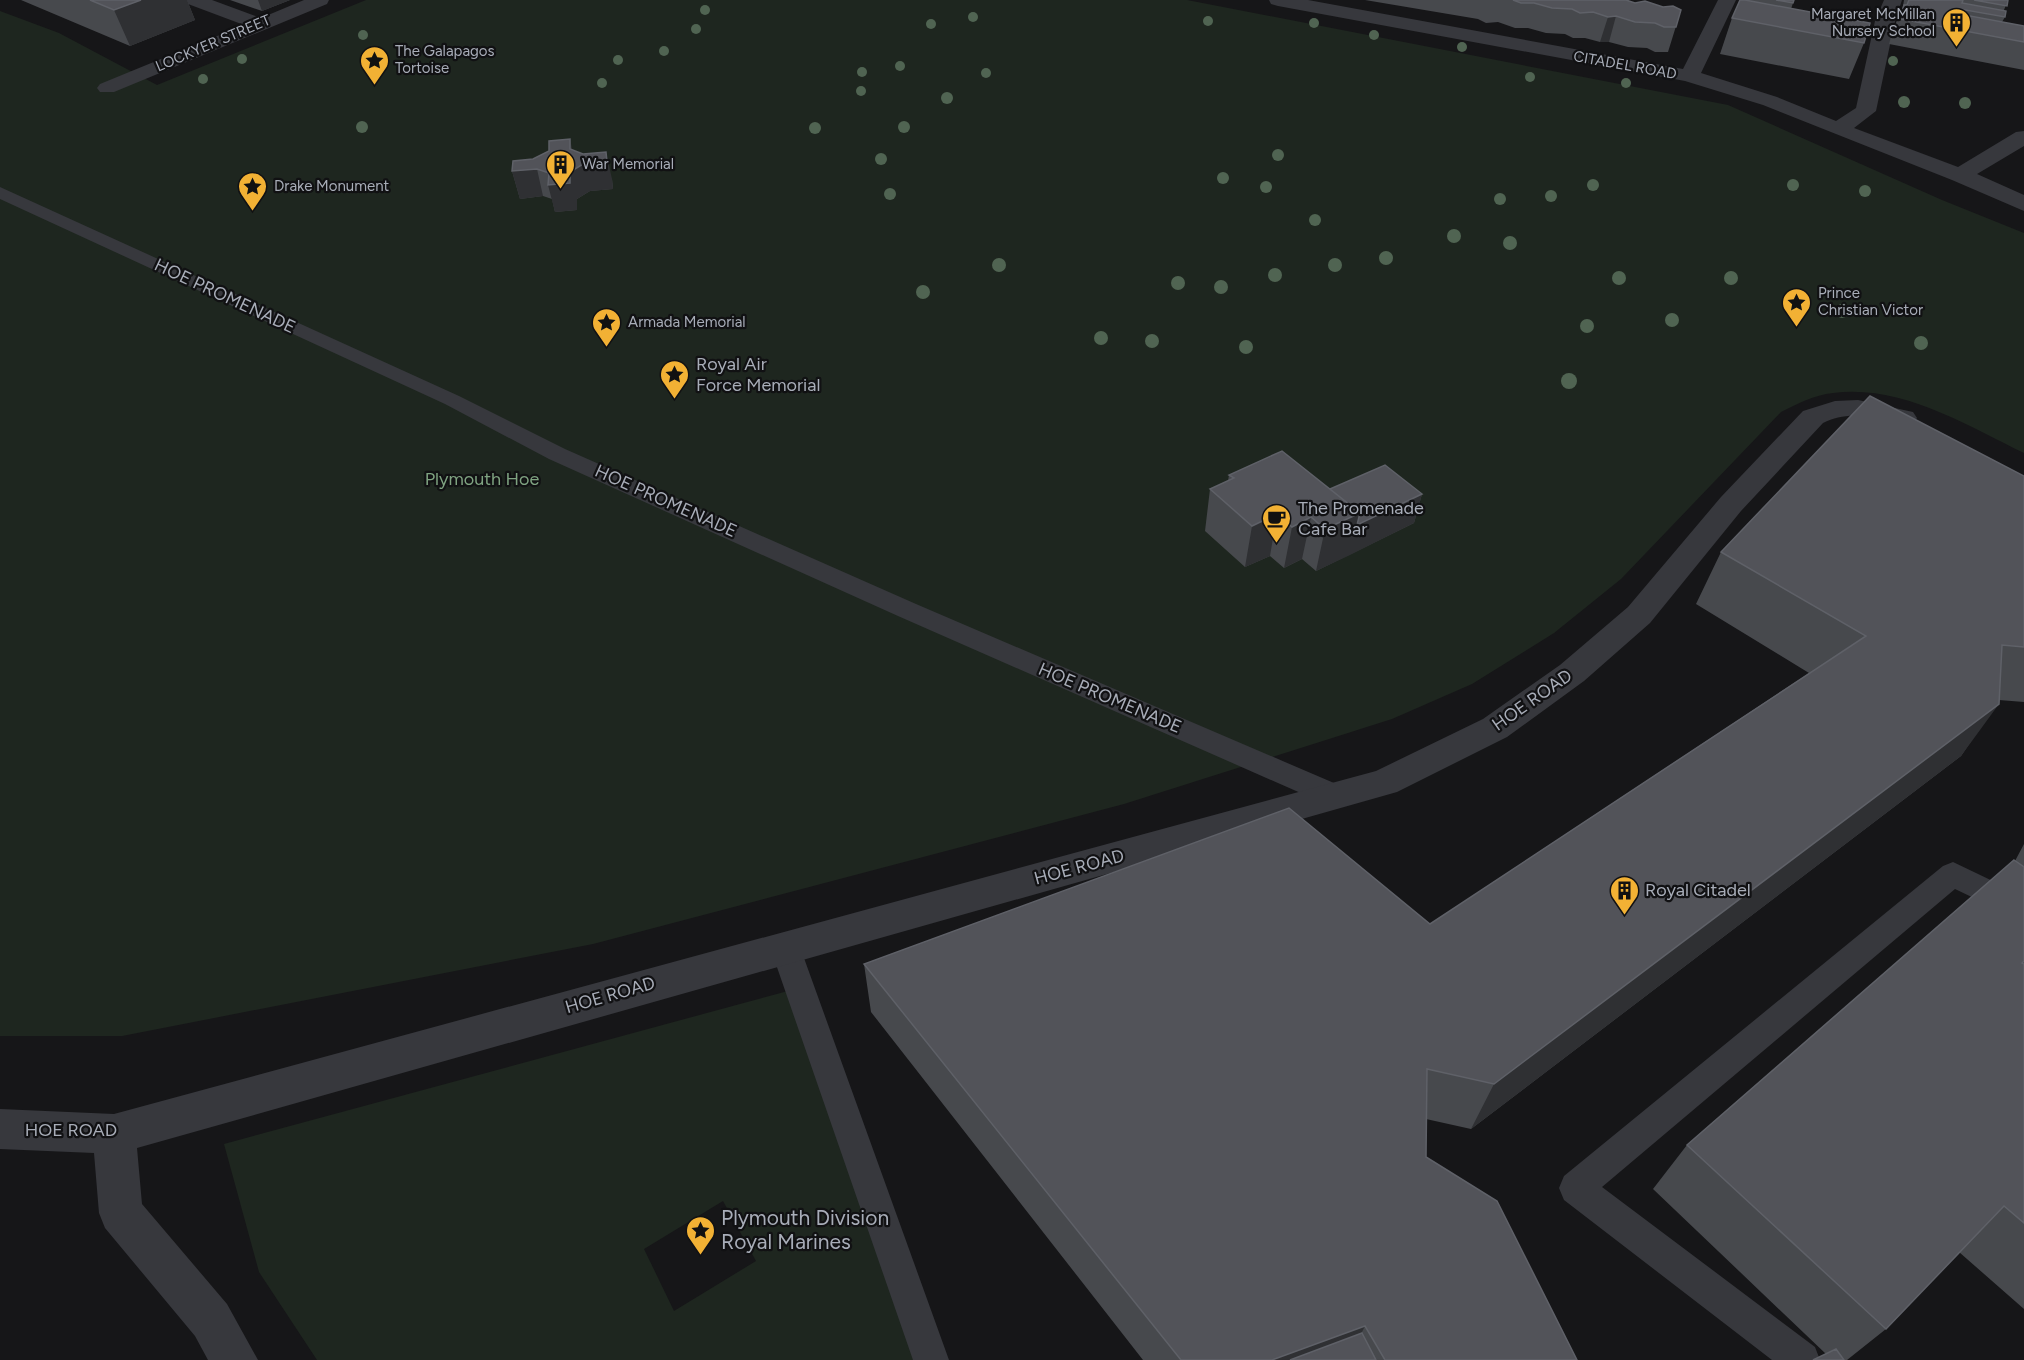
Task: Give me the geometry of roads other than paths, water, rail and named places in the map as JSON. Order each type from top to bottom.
[{"type":"street","points":[[195,0],[260,24]]},
{"type":"street","name":"LOCKYER STREET","points":[[107,88],[320,0]]},
{"type":"street","name":"CITADEL ROAD","points":[[1278,0],[1317,4],[1689,76],[1770,101],[1960,175]]},
{"type":"street","points":[[1689,76],[1727,0]]},
{"type":"street","points":[[1837,129],[1866,111],[1885,21],[1893,0]]},
{"type":"street","points":[[1960,175],[2024,137]]},
{"type":"street","points":[[1960,175],[2024,204]]},
{"type":"street","name":"HOE ROAD","points":[[0,1129],[114,1134],[1385,782],[1495,728],[1572,673],[1639,615],[1731,504],[1814,417],[1826,410],[1846,406],[1876,409],[1927,428]]},
{"type":"street","points":[[114,1134],[121,1213],[211,1320],[234,1360]]},
{"type":"lane","name":"HOE PROMENADE","points":[[0,192],[452,400],[557,454],[906,610],[1338,796]]},
{"type":"lane","points":[[1802,1360],[1576,1188],[1953,874],[2024,910]]},
{"type":"lane","points":[[784,947],[931,1360]]},
{"type":"place","name":"Margaret McMillan Nursery School","points":[[1956,48]]},
{"type":"place","name":"The Galapagos Tortoise","points":[[374,86]]},
{"type":"place","name":"War Memorial","points":[[561,190]]},
{"type":"place","name":"Drake Monument","points":[[253,212]]},
{"type":"place","name":"Prince Christian Victor","points":[[1797,328]]},
{"type":"place","name":"Armada Memorial","points":[[607,348]]},
{"type":"place","name":"Royal Air Force Memorial","points":[[675,400]]},
{"type":"place","name":"The Promenade Cafe Bar","points":[[1277,544]]},
{"type":"place","name":"Royal Citadel","points":[[1624,916]]},
{"type":"place","name":"Plymouth Division Royal Marines","points":[[700,1256]]},
{"type":"park label","name":"Plymouth Hoe","points":[[482,479]]}]
